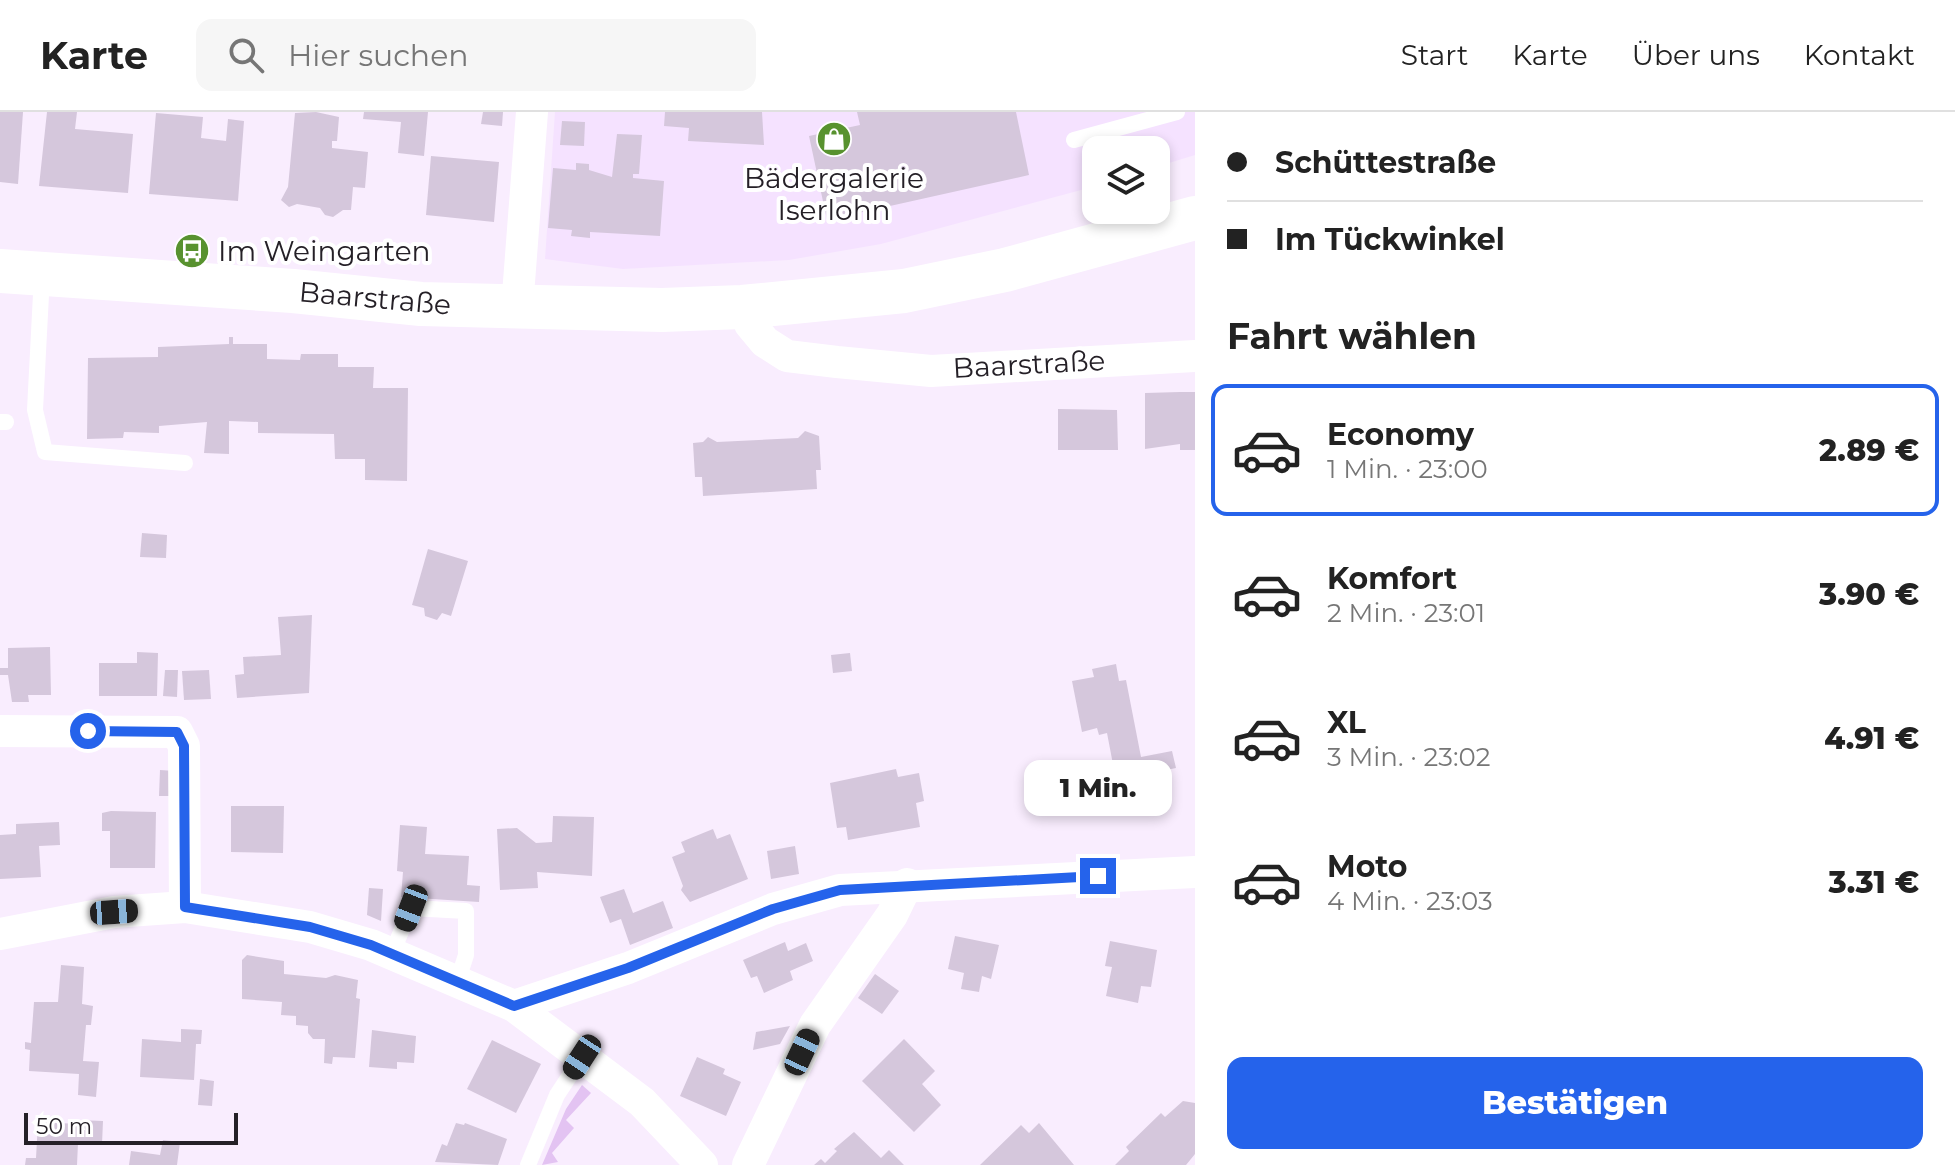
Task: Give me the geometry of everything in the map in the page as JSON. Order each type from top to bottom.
[{"type":"main road","name":"Baarstraße","points":[[0,271],[517,308],[662,310],[750,306],[904,291],[1005,270],[1195,218]]},
{"type":"street","points":[[517,308],[532,112]]},
{"type":"street","name":"Baarstraße","points":[[750,306],[750,324],[765,342],[787,356],[837,362],[931,371],[1195,356]]},
{"type":"street","points":[[0,731],[177,732],[184,746],[185,907]]},
{"type":"street","points":[[514,1006],[628,968],[773,909],[840,890],[907,884],[1195,872]]},
{"type":"street","points":[[748,1165],[815,1025],[892,915],[907,884]]},
{"type":"street","points":[[0,934],[114,912],[185,907],[310,927],[392,953],[514,1006],[642,1102],[702,1165]]},
{"type":"lane","points":[[1074,140],[1177,112]]},
{"type":"lane","points":[[42,275],[35,410],[45,452],[185,463]]},
{"type":"lane","points":[[392,953],[411,908],[466,911],[466,955],[458,980]]},
{"type":"lane","points":[[528,1165],[557,1095],[582,1057]]},
{"type":"shaded area","points":[[555,112],[1195,112],[1195,155],[1170,163],[1170,136],[1082,136],[1082,190],[881,244],[789,260],[623,269],[545,259]]},
{"type":"shaded area","points":[[582,1085],[591,1093],[566,1120],[574,1128],[552,1153],[558,1162],[542,1165],[566,1109]]},
{"type":"building","points":[[0,112],[23,112],[18,184],[0,182]]},
{"type":"building","points":[[47,112],[77,112],[75,129],[133,134],[128,193],[39,186]]},
{"type":"building","points":[[316,112],[339,117],[337,141],[332,141],[332,148],[368,152],[365,188],[353,187],[351,210],[343,210],[333,217],[325,215],[320,208],[297,204],[289,207],[281,200],[288,187],[295,113]]},
{"type":"building","points":[[364,112],[428,112],[424,156],[398,153],[401,122],[363,119]]},
{"type":"building","points":[[483,112],[503,112],[502,126],[481,124]]},
{"type":"building","points":[[665,112],[762,112],[764,145],[688,141],[689,128],[664,126]]},
{"type":"building","points":[[857,112],[1016,112],[1029,175],[827,220],[809,136],[860,125]]},
{"type":"building","points":[[156,113],[203,117],[201,138],[226,141],[228,119],[244,121],[238,201],[149,194]]},
{"type":"building","points":[[562,121],[585,122],[584,146],[560,145]]},
{"type":"building","points":[[617,134],[642,135],[639,174],[633,174],[633,178],[664,181],[660,236],[590,232],[590,238],[571,236],[572,230],[548,228],[553,168],[576,170],[576,163],[589,164],[589,170],[612,177]]},
{"type":"building","points":[[431,156],[499,162],[494,222],[426,215]]},
{"type":"building","points":[[229,337],[233,337],[233,344],[267,344],[267,359],[300,360],[301,354],[338,354],[338,367],[374,367],[373,388],[408,388],[407,481],[365,480],[365,459],[335,459],[334,434],[258,433],[258,422],[229,421],[229,454],[204,453],[207,422],[159,426],[159,433],[124,432],[123,438],[87,439],[88,358],[158,357],[158,347],[229,344]]},
{"type":"building","points":[[1195,392],[1195,450],[1180,450],[1180,444],[1145,449],[1145,393]]},
{"type":"building","points":[[1058,409],[1117,410],[1118,450],[1058,450]]},
{"type":"building","points":[[805,431],[819,436],[821,470],[816,470],[817,489],[703,496],[702,477],[695,477],[693,443],[703,442],[708,437],[717,442],[798,438]]},
{"type":"building","points":[[142,533],[167,535],[166,558],[140,557]]},
{"type":"building","points":[[428,549],[468,561],[451,616],[442,613],[437,620],[425,616],[424,608],[412,605]]},
{"type":"building","points":[[312,615],[309,693],[237,698],[235,675],[244,674],[243,657],[281,655],[278,617]]},
{"type":"building","points":[[50,647],[51,695],[28,695],[29,702],[12,702],[8,675],[0,675],[0,668],[8,668],[8,648]]},
{"type":"building","points":[[137,652],[158,653],[157,696],[99,696],[99,663],[137,663]]},
{"type":"building","points":[[850,653],[852,671],[833,673],[831,655]]},
{"type":"building","points":[[1116,664],[1119,681],[1126,680],[1141,757],[1172,751],[1176,768],[1116,780],[1107,733],[1099,735],[1097,728],[1082,732],[1072,681],[1094,677],[1092,669]]},
{"type":"building","points":[[165,670],[178,670],[177,697],[163,696]]},
{"type":"building","points":[[209,670],[211,699],[184,700],[182,671]]},
{"type":"building","points":[[896,769],[898,777],[919,773],[924,801],[916,803],[920,827],[848,840],[846,827],[837,828],[830,783]]},
{"type":"building","points":[[160,770],[175,771],[174,796],[159,796]]},
{"type":"building","points":[[1107,772],[1109,781],[1069,788],[1067,779]]},
{"type":"building","points":[[231,806],[284,806],[283,853],[231,852]]},
{"type":"building","points":[[156,812],[155,868],[110,868],[110,831],[102,831],[102,813]]},
{"type":"building","points":[[553,816],[594,817],[592,876],[537,872],[538,888],[500,890],[497,829],[517,828],[536,843],[552,842]]},
{"type":"building","points":[[59,822],[60,845],[39,846],[41,877],[0,879],[0,835],[16,834],[16,824]]},
{"type":"building","points":[[400,825],[427,827],[425,854],[469,856],[467,885],[480,886],[479,902],[401,897],[403,872],[397,871]]},
{"type":"building","points":[[713,829],[717,839],[730,834],[748,879],[690,902],[681,890],[683,886],[672,857],[685,852],[681,842]]},
{"type":"building","points":[[795,846],[799,874],[771,879],[767,851]]},
{"type":"building","points":[[369,888],[383,889],[381,921],[367,915]]},
{"type":"building","points":[[624,889],[633,913],[663,901],[673,928],[630,945],[621,919],[610,923],[600,897]]},
{"type":"building","points":[[955,936],[999,945],[991,979],[982,976],[979,992],[961,989],[964,973],[948,969]]},
{"type":"building","points":[[1110,941],[1157,950],[1151,987],[1141,986],[1138,1003],[1106,996],[1112,967],[1105,966]]},
{"type":"building","points":[[785,942],[788,951],[806,943],[813,961],[790,971],[793,980],[764,993],[757,976],[751,978],[743,960]]},
{"type":"building","points":[[247,955],[284,961],[284,974],[326,978],[335,975],[358,980],[356,998],[360,999],[355,1058],[333,1057],[332,1064],[324,1063],[325,1039],[313,1039],[308,1033],[308,1026],[296,1025],[296,1016],[281,1015],[282,1002],[242,999],[242,960]]},
{"type":"building","points":[[61,965],[84,967],[82,1004],[93,1006],[91,1025],[86,1025],[83,1061],[99,1062],[96,1097],[78,1095],[79,1074],[29,1071],[30,1050],[25,1049],[25,1042],[31,1043],[34,1002],[58,1002]]},
{"type":"building","points":[[875,974],[899,991],[882,1014],[858,998]]},
{"type":"building","points":[[790,1026],[780,1044],[753,1050],[756,1032]]},
{"type":"building","points":[[181,1029],[202,1030],[201,1044],[196,1044],[194,1080],[140,1077],[142,1039],[181,1042]]},
{"type":"building","points":[[372,1030],[416,1036],[414,1063],[397,1062],[397,1069],[369,1067]]},
{"type":"building","points":[[904,1039],[935,1071],[922,1084],[941,1105],[914,1132],[862,1081]]},
{"type":"building","points":[[492,1040],[541,1064],[516,1113],[467,1089]]},
{"type":"building","points":[[697,1057],[725,1069],[723,1074],[741,1082],[726,1116],[680,1096]]},
{"type":"building","points":[[200,1079],[214,1081],[212,1106],[198,1105]]},
{"type":"building","points":[[1183,1101],[1195,1103],[1195,1154],[1186,1165],[1115,1165],[1129,1151],[1126,1147],[1161,1113],[1165,1117]]},
{"type":"building","points":[[79,1120],[103,1121],[102,1144],[78,1143],[77,1165],[25,1165],[26,1158],[36,1158],[38,1122],[79,1124]]},
{"type":"building","points":[[456,1123],[465,1123],[507,1139],[498,1165],[435,1162],[442,1144],[447,1146]]},
{"type":"building","points":[[1039,1123],[1074,1165],[980,1165],[1021,1125],[1029,1133]]},
{"type":"building","points":[[854,1132],[881,1158],[889,1150],[904,1165],[814,1165],[821,1159],[825,1163],[837,1151],[834,1149]]},
{"type":"building","points":[[163,1140],[180,1142],[177,1165],[129,1165],[131,1151],[160,1155]]},
{"type":"place","name":"Bädergalerie Iserlohn","points":[[834,139]]},
{"type":"place","name":"Im Weingarten","points":[[192,251]]},
{"type":"route","points":[[88,731],[177,732],[184,746],[185,907],[310,927],[371,945],[514,1006],[628,968],[773,909],[840,890],[1098,876]]}]
